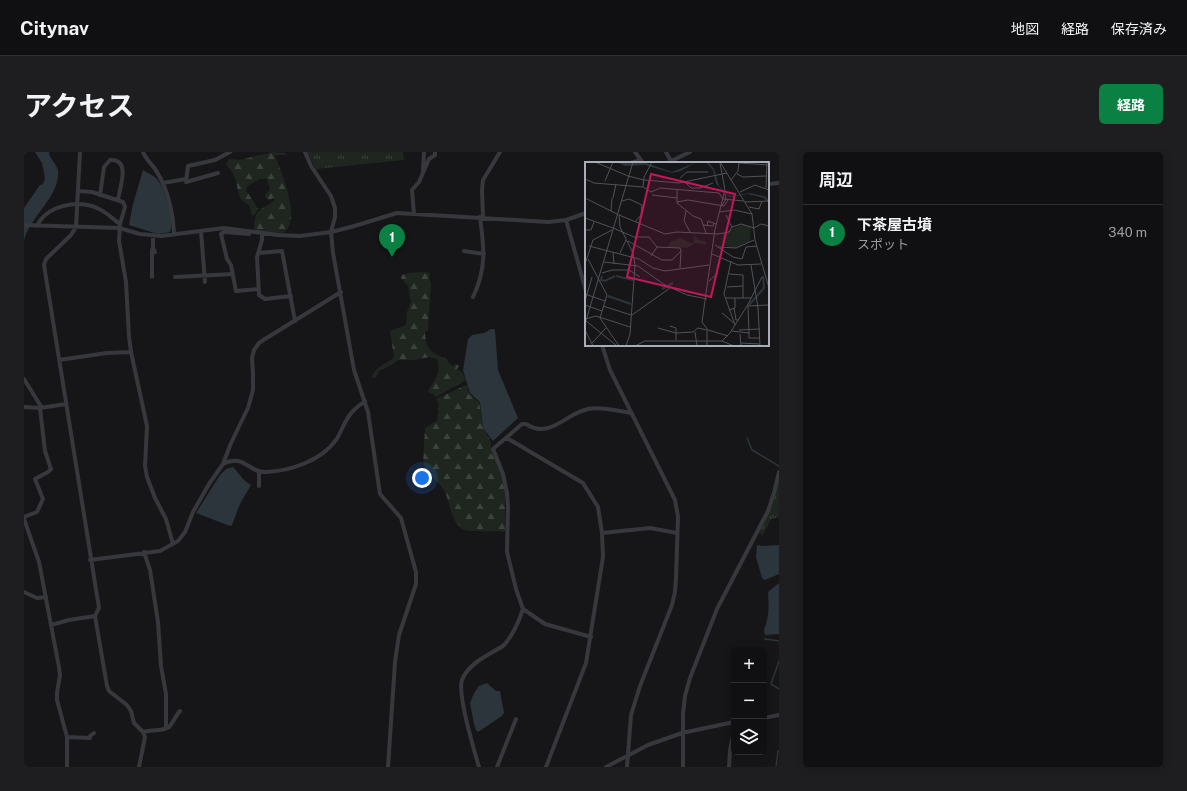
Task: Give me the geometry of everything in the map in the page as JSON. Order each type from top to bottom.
[{"type":"street","points":[[80,152],[76,227],[71,235],[46,259],[44,265],[98,608],[95,616],[107,686],[109,691],[127,705],[131,711],[134,723],[143,732],[145,737],[139,767]]},
{"type":"street","points":[[143,152],[164,183],[173,214],[174,234]]},
{"type":"street","points":[[186,179],[188,166],[215,160],[230,152]]},
{"type":"street","points":[[305,152],[311,166],[331,196],[335,208],[335,217],[331,232],[340,292],[354,370],[365,401],[380,494],[401,518],[416,572],[416,584],[399,635],[395,662],[388,767]]},
{"type":"street","points":[[422,175],[424,152]]},
{"type":"street","points":[[414,214],[412,190],[419,182],[429,158],[435,155],[435,152]]},
{"type":"street","points":[[473,297],[484,266],[481,217],[483,180],[500,152]]},
{"type":"street","points":[[635,152],[642,162]]},
{"type":"street","points":[[666,152],[669,162],[690,152]]},
{"type":"street","points":[[100,195],[104,167],[110,160],[119,161],[124,169],[118,200]]},
{"type":"street","points":[[164,183],[186,179],[186,182],[218,173]]},
{"type":"street","points":[[769,184],[779,183]]},
{"type":"street","points":[[78,191],[92,192],[118,200],[125,206],[119,226],[120,248],[126,282],[131,352],[147,426],[145,466],[147,477],[166,519],[173,544]]},
{"type":"street","points":[[35,226],[40,219],[50,212],[78,203],[97,208],[119,226],[140,234],[161,236],[224,228],[278,235],[300,236],[331,232],[397,213],[532,221],[566,220],[585,213]]},
{"type":"street","points":[[566,220],[585,287]]},
{"type":"street","points":[[24,226],[119,226]]},
{"type":"street","points":[[201,231],[205,282]]},
{"type":"street","points":[[253,232],[253,235],[224,232],[221,234],[227,259],[231,265],[236,291],[258,290]]},
{"type":"street","points":[[262,233],[262,240],[256,257],[259,295],[265,299],[291,296]]},
{"type":"street","points":[[152,277],[152,250],[154,250],[153,235]]},
{"type":"street","points":[[258,253],[282,251],[295,321]]},
{"type":"street","points":[[464,251],[484,254]]},
{"type":"street","points":[[175,277],[233,274]]},
{"type":"street","points":[[90,560],[160,551],[178,541],[185,532],[193,512],[209,484],[223,464],[231,443],[248,408],[253,390],[252,358],[254,350],[259,343],[340,292]]},
{"type":"street","points":[[602,346],[610,370],[675,500],[678,516],[676,578],[672,605],[640,686],[632,715],[627,767]]},
{"type":"street","points":[[59,360],[107,353],[131,352]]},
{"type":"street","points":[[24,379],[41,408],[45,451],[51,469],[35,479],[43,499],[37,512],[24,518],[40,562],[52,625],[60,675],[56,700],[67,738],[67,767]]},
{"type":"street","points":[[223,464],[231,461],[238,461],[263,473],[293,468],[327,450],[336,440],[353,411],[365,401]]},
{"type":"street","points":[[24,407],[41,408],[66,404]]},
{"type":"street","points":[[591,637],[545,624],[524,609],[512,576],[507,552],[507,493],[503,474],[494,449],[522,424],[539,429],[550,428],[580,412],[589,409],[631,413]]},
{"type":"street","points":[[507,438],[583,483],[598,507],[602,533],[603,557],[586,664],[546,767]]},
{"type":"street","points":[[259,472],[259,486]]},
{"type":"street","points":[[683,767],[682,733],[685,696],[690,678],[717,609],[768,511],[779,472]]},
{"type":"street","points":[[602,533],[650,528],[678,533]]},
{"type":"street","points":[[144,552],[150,570],[158,622],[161,666],[166,694],[166,728]]},
{"type":"street","points":[[24,592],[37,598],[46,597]]},
{"type":"street","points":[[479,767],[461,692],[462,680],[467,671],[475,664],[504,646],[512,634],[524,609]]},
{"type":"street","points":[[52,625],[69,620],[95,616]]},
{"type":"street","points":[[143,732],[169,727],[180,711]]},
{"type":"street","points":[[767,718],[779,716]]},
{"type":"street","points":[[497,767],[516,718]]},
{"type":"street","points":[[606,767],[648,745],[682,733],[731,723]]},
{"type":"street","points":[[67,738],[90,738],[90,736],[94,733]]},
{"type":"street","points":[[729,767],[731,745]]},
{"type":"green space","points":[[273,152],[285,153],[287,155],[275,155],[289,196],[291,207],[289,227],[283,233],[254,231],[256,215],[258,212],[275,200],[273,198],[269,200],[266,198],[265,195],[270,190],[267,179],[260,179],[247,186],[246,190],[258,209],[254,216],[252,215],[249,205],[240,197],[234,176],[226,164],[229,159],[240,160]]},
{"type":"green space","points":[[307,152],[403,152],[404,160],[316,169]]},
{"type":"green space","points":[[424,272],[430,273],[429,278],[431,284],[428,330],[425,332],[428,348],[434,353],[448,360],[448,363],[452,366],[456,364],[459,366],[457,369],[462,372],[466,380],[436,397],[428,392],[437,376],[439,364],[437,359],[429,357],[415,360],[399,360],[380,370],[376,378],[372,378],[373,374],[378,368],[394,357],[390,331],[406,325],[407,312],[411,302],[408,286],[401,278],[402,275]]},
{"type":"green space","points":[[466,385],[468,387],[469,394],[479,402],[483,428],[491,442],[491,449],[502,474],[505,494],[505,532],[468,531],[460,527],[454,518],[445,492],[423,462],[425,428],[437,421],[439,404],[436,399]]},
{"type":"green space","points":[[779,480],[779,517],[771,519],[763,535],[759,533],[773,503]]},
{"type":"shaded area","points":[[35,152],[49,152],[58,171],[57,180],[54,190],[27,232],[24,241],[24,208],[40,185],[43,184],[45,178],[42,163]]},
{"type":"shaded area","points":[[143,170],[156,178],[163,189],[170,212],[170,232],[158,234],[129,225],[133,204]]},
{"type":"shaded area","points":[[491,329],[495,330],[498,370],[518,418],[493,441],[483,428],[480,402],[470,393],[463,370],[468,339],[472,335],[484,333]]},
{"type":"shaded area","points":[[233,467],[243,479],[251,485],[240,504],[232,525],[230,526],[196,513],[220,475],[226,469]]},
{"type":"shaded area","points":[[757,545],[779,545],[779,574],[765,580],[762,578],[756,557]]},
{"type":"shaded area","points":[[779,583],[779,634],[765,635],[764,630],[768,612],[768,593]]},
{"type":"shaded area","points":[[487,683],[496,691],[500,691],[504,713],[502,716],[478,732],[474,724],[470,703],[479,686]]},
{"type":"waterway","points":[[747,438],[752,450],[779,466]]},
{"type":"waterway","points":[[765,639],[779,641]]},
{"type":"waterway","points":[[779,661],[771,684],[779,689]]},
{"type":"waterway","points":[[776,767],[779,751]]},
{"type":"place","name":"下茶屋古墳","points":[[392,257]]}]
